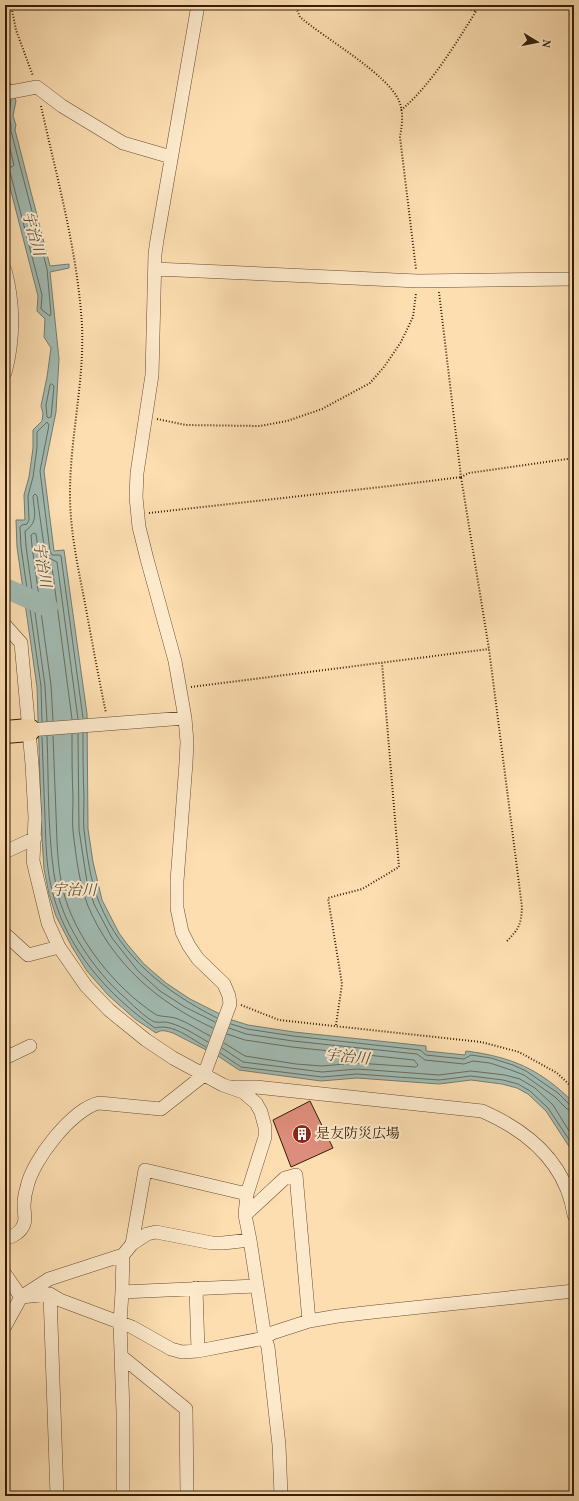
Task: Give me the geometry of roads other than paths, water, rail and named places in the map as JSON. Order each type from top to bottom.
[{"type":"highway","points":[[5,732],[29,730]]},
{"type":"street","points":[[5,1238],[17,1234],[22,1229],[25,1223],[24,1205],[27,1186],[37,1163],[65,1126],[91,1105],[99,1103],[161,1109],[206,1070],[230,1002],[224,984],[193,953],[182,932],[178,916],[176,897],[187,742],[175,661],[147,559],[137,514],[136,487],[154,356],[155,269],[159,227],[198,5]]},
{"type":"street","points":[[5,93],[34,88],[123,143],[171,157]]},
{"type":"street","points":[[155,269],[418,281],[574,279]]},
{"type":"street","points":[[5,270],[9,284],[12,329],[5,373]]},
{"type":"street","points":[[5,625],[21,643],[34,790],[35,838],[33,861],[48,923],[59,947],[86,986],[109,1010],[146,1040],[173,1058],[206,1070],[223,1085],[243,1092],[256,1103],[261,1112],[264,1123],[265,1137],[247,1194],[245,1215],[265,1338],[268,1347],[279,1445],[281,1496]]},
{"type":"street","points":[[29,730],[184,718]]},
{"type":"street","points":[[5,852],[35,838]]},
{"type":"street","points":[[5,934],[28,955],[59,947]]},
{"type":"street","points":[[5,1058],[30,1046]]},
{"type":"street","points":[[223,1085],[482,1111],[499,1118],[527,1135],[545,1154],[560,1174],[568,1191],[574,1215]]},
{"type":"street","points":[[132,1244],[144,1170],[247,1194]]},
{"type":"street","points":[[245,1215],[285,1178],[296,1175],[309,1321]]},
{"type":"street","points":[[5,1326],[21,1297],[49,1279],[123,1255],[132,1244],[147,1234],[156,1232],[223,1243],[250,1240]]},
{"type":"street","points":[[123,1255],[120,1323],[123,1412],[123,1496]]},
{"type":"street","points":[[5,1274],[21,1297]]},
{"type":"street","points":[[122,1292],[256,1286]]},
{"type":"street","points":[[196,1288],[198,1351]]},
{"type":"street","points":[[21,1297],[50,1294],[60,1300],[132,1327],[171,1349],[182,1352],[198,1351],[265,1338],[272,1333],[309,1321],[373,1312],[574,1291]]},
{"type":"street","points":[[50,1294],[57,1496]]},
{"type":"street","points":[[121,1356],[186,1409],[187,1496]]},
{"type":"water","name":"宇治川","points":[[5,74],[12,87],[16,101],[13,116],[16,125],[15,130],[50,266],[69,264],[69,268],[50,272],[59,359],[56,412],[44,471],[54,551],[64,550],[87,714],[88,829],[93,862],[102,900],[119,933],[144,964],[166,983],[190,999],[232,1020],[248,1025],[294,1032],[426,1046],[426,1051],[465,1055],[466,1051],[498,1057],[524,1066],[549,1081],[574,1103],[574,1157],[572,1151],[546,1111],[528,1094],[517,1088],[502,1084],[471,1080],[439,1084],[357,1078],[321,1081],[239,1070],[218,1056],[173,1033],[162,1031],[156,1033],[135,1019],[108,995],[87,971],[72,947],[56,916],[49,894],[44,869],[37,687],[17,547],[16,520],[25,520],[24,495],[29,477],[33,448],[33,430],[42,421],[43,413],[41,406],[51,348],[44,337],[45,319],[37,311],[38,296],[5,168]]},
{"type":"waterway","points":[[5,588],[48,607]]},
{"type":"place","name":"是友防災広場","points":[[302,1134]]}]
